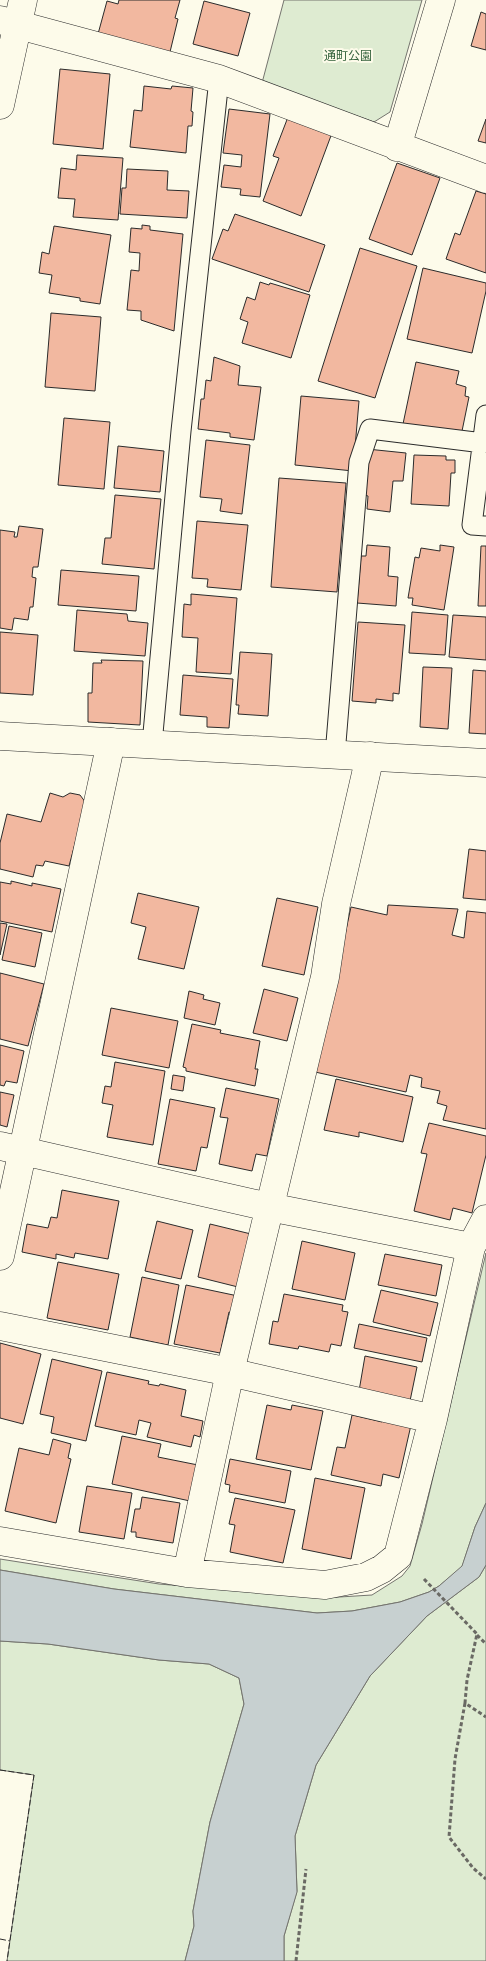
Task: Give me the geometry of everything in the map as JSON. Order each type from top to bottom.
[{"type":"street","points":[[398,147],[441,0]]},
{"type":"street","points":[[0,105],[13,15],[219,79],[398,147],[486,178]]},
{"type":"street","points":[[0,736],[486,763]]},
{"type":"street","points":[[0,1256],[11,1148],[111,742]]},
{"type":"street","points":[[187,1573],[230,1372],[325,977],[336,904],[370,756]]},
{"type":"street","points":[[11,1148],[269,1208],[471,1247]]},
{"type":"street","points":[[0,1541],[187,1573],[325,1585],[366,1577],[382,1569],[398,1556],[433,1419],[471,1247],[486,1219]]},
{"type":"street","points":[[0,1326],[230,1372],[433,1419]]},
{"type":"lane","points":[[152,744],[181,431],[219,79]]},
{"type":"lane","points":[[486,415],[472,526],[486,526]]},
{"type":"lane","points":[[335,755],[359,462],[370,429],[483,443]]},
{"type":"path","points":[[426,1582],[486,1644]]},
{"type":"path","points":[[477,1634],[467,1680],[455,1760],[449,1837],[474,1868],[486,1879]]},
{"type":"path","points":[[465,1703],[486,1717]]},
{"type":"path","points":[[296,1961],[306,1870]]},
{"type":"green space","name":"通町公園","points":[[284,0],[422,0],[390,112],[374,122],[262,83]]},
{"type":"green space","points":[[486,1253],[486,1503],[475,1527],[462,1567],[439,1586],[429,1592],[400,1602],[352,1611],[317,1613],[114,1589],[0,1570],[0,1559],[159,1584],[323,1598],[372,1595],[402,1576],[410,1566],[422,1524]]},
{"type":"green space","points":[[486,1565],[486,1961],[284,1961],[284,1936],[297,1891],[295,1836],[316,1765],[370,1676],[427,1616],[479,1577]]},
{"type":"green space","points":[[0,1641],[48,1644],[159,1660],[209,1664],[239,1678],[244,1704],[210,1822],[193,1911],[194,1926],[185,1961],[7,1961],[34,1775],[0,1770]]},
{"type":"shaded area","points":[[486,1503],[486,1565],[479,1577],[427,1616],[370,1676],[316,1765],[295,1836],[297,1892],[284,1936],[284,1961],[185,1961],[194,1926],[193,1911],[210,1822],[244,1704],[239,1678],[209,1664],[159,1660],[48,1644],[0,1641],[0,1570],[114,1589],[317,1613],[352,1611],[400,1602],[429,1592],[439,1586],[462,1566],[475,1527]]},
{"type":"building","points":[[119,0],[180,0],[175,18],[178,19],[170,52],[98,34],[107,1],[118,4]]},
{"type":"building","points":[[204,1],[250,13],[238,56],[193,44]]},
{"type":"building","points":[[481,12],[486,14],[486,50],[471,46]]},
{"type":"building","points":[[60,69],[110,74],[103,149],[53,144]]},
{"type":"building","points":[[144,86],[171,89],[172,86],[193,88],[192,126],[188,126],[186,153],[130,147],[134,110],[142,111]]},
{"type":"building","points":[[229,109],[270,114],[260,197],[240,195],[241,189],[221,187],[224,165],[241,167],[242,155],[223,153]]},
{"type":"building","points":[[288,117],[332,133],[301,216],[263,201],[279,158],[273,156]]},
{"type":"building","points":[[486,119],[486,143],[478,141]]},
{"type":"building","points":[[77,155],[123,158],[118,220],[73,217],[75,199],[58,198],[61,168],[76,170]]},
{"type":"building","points":[[397,163],[440,178],[412,255],[369,239]]},
{"type":"building","points":[[127,169],[168,171],[167,190],[189,191],[187,218],[120,214],[122,188],[126,188]]},
{"type":"building","points":[[476,191],[486,194],[486,273],[446,259],[455,233],[460,235]]},
{"type":"building","points":[[235,214],[325,245],[309,292],[212,259],[223,229],[228,231]]},
{"type":"building","points":[[142,225],[150,226],[150,230],[183,234],[174,331],[141,320],[141,311],[127,310],[131,270],[139,271],[140,253],[129,252],[131,228],[142,229]]},
{"type":"building","points":[[54,226],[111,235],[100,304],[80,301],[80,298],[49,293],[52,275],[39,273],[42,252],[49,254]]},
{"type":"building","points":[[360,248],[417,266],[375,398],[318,381]]},
{"type":"building","points":[[423,268],[486,283],[486,291],[472,353],[407,339]]},
{"type":"building","points":[[260,282],[269,285],[270,283],[310,295],[291,358],[242,343],[248,322],[240,319],[247,297],[255,300]]},
{"type":"building","points":[[51,313],[101,317],[95,391],[45,387]]},
{"type":"building","points":[[214,357],[240,366],[238,385],[261,387],[254,440],[230,437],[230,433],[198,429],[201,399],[204,399],[206,380],[211,381]]},
{"type":"building","points":[[416,362],[459,371],[456,384],[466,387],[465,396],[469,397],[461,436],[403,424]]},
{"type":"building","points":[[301,396],[359,401],[353,471],[295,465]]},
{"type":"building","points":[[64,418],[110,422],[104,489],[58,485]]},
{"type":"building","points":[[206,440],[250,445],[242,514],[220,511],[222,499],[200,497]]},
{"type":"building","points":[[118,446],[164,451],[160,492],[114,488]]},
{"type":"building","points":[[367,449],[406,453],[403,481],[393,481],[390,512],[367,509],[368,496],[364,495]]},
{"type":"building","points":[[414,455],[446,456],[446,460],[455,460],[455,473],[451,473],[449,506],[411,504]]},
{"type":"building","points":[[279,478],[346,483],[337,592],[271,587]]},
{"type":"building","points":[[115,495],[161,499],[154,569],[102,564],[105,538],[111,538]]},
{"type":"building","points":[[197,521],[248,525],[241,590],[207,587],[208,579],[192,578]]},
{"type":"building","points":[[19,526],[43,529],[38,567],[33,567],[32,577],[36,578],[33,607],[30,607],[28,620],[14,618],[12,630],[0,628],[0,530],[15,532],[14,537],[17,537]]},
{"type":"building","points":[[367,545],[390,547],[388,576],[398,577],[396,606],[357,603],[361,556],[366,556]]},
{"type":"building","points":[[440,545],[454,547],[444,610],[412,605],[413,598],[408,598],[415,557],[419,558],[421,548],[440,551]]},
{"type":"building","points":[[481,546],[486,546],[486,606],[478,606]]},
{"type":"building","points":[[61,570],[139,576],[136,611],[58,605]]},
{"type":"building","points":[[191,594],[237,598],[231,674],[196,672],[198,638],[182,637],[184,604],[191,605]]},
{"type":"building","points":[[77,610],[127,614],[128,621],[148,623],[145,656],[74,651]]},
{"type":"building","points":[[412,612],[448,615],[445,655],[409,653]]},
{"type":"building","points":[[453,615],[486,617],[486,660],[449,657]]},
{"type":"building","points":[[358,622],[405,625],[399,694],[393,693],[393,701],[376,699],[376,703],[352,701]]},
{"type":"building","points":[[0,632],[38,635],[33,695],[0,693]]},
{"type":"building","points":[[240,652],[272,654],[268,716],[238,714],[239,705],[236,705]]},
{"type":"building","points":[[101,660],[143,661],[140,725],[88,722],[88,693],[92,693],[93,663],[102,663]]},
{"type":"building","points":[[423,667],[452,668],[448,729],[420,727]]},
{"type":"building","points":[[473,670],[486,671],[486,734],[469,733]]},
{"type":"building","points":[[183,675],[233,679],[229,728],[207,727],[207,717],[180,715]]},
{"type":"building","points":[[50,793],[63,797],[70,793],[80,795],[86,803],[69,866],[45,861],[43,866],[36,865],[33,877],[0,869],[0,843],[7,814],[41,822]]},
{"type":"building","points":[[469,849],[486,851],[486,900],[463,898]]},
{"type":"building","points":[[11,881],[32,886],[32,883],[61,889],[52,932],[0,921],[0,882],[11,884]]},
{"type":"building","points":[[138,893],[199,907],[184,969],[138,959],[146,927],[131,923]]},
{"type":"building","points":[[277,898],[318,907],[304,975],[262,966]]},
{"type":"building","points":[[388,905],[458,909],[452,935],[464,938],[467,911],[486,913],[486,1129],[443,1120],[447,1106],[437,1103],[440,1091],[421,1087],[422,1078],[410,1075],[406,1092],[315,1072],[351,907],[387,915]]},
{"type":"building","points":[[0,923],[7,924],[0,955]]},
{"type":"building","points":[[9,926],[42,933],[35,967],[2,960]]},
{"type":"building","points":[[0,973],[44,984],[28,1046],[0,1039]]},
{"type":"building","points":[[264,989],[298,998],[287,1041],[253,1033]]},
{"type":"building","points":[[189,991],[204,995],[203,999],[220,1003],[215,1025],[184,1018]]},
{"type":"building","points":[[111,1008],[178,1021],[169,1068],[102,1055]]},
{"type":"building","points":[[192,1024],[221,1030],[220,1033],[260,1041],[255,1069],[258,1069],[255,1086],[186,1071],[186,1068],[183,1067]]},
{"type":"building","points":[[0,1045],[24,1051],[17,1083],[6,1081],[4,1086],[0,1085]]},
{"type":"building","points":[[115,1062],[165,1071],[153,1145],[107,1137],[113,1105],[102,1103],[105,1086],[111,1087]]},
{"type":"building","points":[[173,1075],[185,1077],[183,1091],[171,1089]]},
{"type":"building","points":[[336,1079],[413,1097],[403,1142],[359,1132],[359,1137],[324,1130]]},
{"type":"building","points":[[226,1088],[279,1099],[267,1156],[256,1154],[252,1171],[219,1164],[228,1118],[220,1117]]},
{"type":"building","points":[[0,1092],[14,1095],[7,1127],[0,1125]]},
{"type":"building","points":[[170,1099],[215,1108],[207,1148],[201,1147],[196,1171],[158,1164]]},
{"type":"building","points":[[429,1123],[486,1136],[486,1155],[472,1213],[453,1208],[450,1220],[414,1211],[427,1154],[421,1153]]},
{"type":"building","points":[[62,1190],[119,1201],[108,1259],[75,1253],[74,1258],[56,1254],[56,1259],[22,1252],[27,1224],[48,1228],[51,1217],[57,1218]]},
{"type":"building","points":[[157,1221],[193,1230],[181,1279],[145,1271]]},
{"type":"building","points":[[210,1224],[251,1234],[238,1287],[198,1277]]},
{"type":"building","points":[[302,1241],[355,1253],[345,1300],[292,1289]]},
{"type":"building","points":[[385,1254],[442,1265],[436,1296],[378,1285]]},
{"type":"building","points":[[58,1262],[119,1274],[108,1330],[47,1318]]},
{"type":"building","points":[[142,1277],[179,1285],[168,1345],[130,1337]]},
{"type":"building","points":[[186,1285],[238,1296],[234,1314],[229,1312],[220,1353],[174,1344]]},
{"type":"building","points":[[381,1290],[438,1303],[430,1336],[373,1322]]},
{"type":"building","points":[[284,1294],[343,1305],[342,1311],[348,1312],[341,1346],[331,1344],[329,1352],[299,1346],[298,1349],[269,1344],[273,1321],[278,1322]]},
{"type":"building","points":[[359,1324],[427,1338],[422,1362],[354,1348]]},
{"type":"building","points":[[0,1343],[41,1354],[23,1424],[0,1418]]},
{"type":"building","points":[[365,1356],[417,1367],[410,1401],[359,1391]]},
{"type":"building","points":[[52,1359],[102,1371],[86,1441],[51,1433],[54,1417],[40,1414]]},
{"type":"building","points":[[107,1372],[149,1381],[148,1384],[159,1386],[160,1384],[186,1390],[181,1416],[203,1421],[200,1437],[194,1435],[191,1447],[147,1437],[151,1423],[139,1420],[136,1435],[95,1426]]},
{"type":"building","points":[[267,1405],[291,1410],[292,1405],[323,1411],[311,1470],[256,1459]]},
{"type":"building","points":[[352,1415],[382,1422],[383,1419],[411,1425],[399,1478],[383,1474],[381,1486],[331,1475],[337,1447],[345,1448]]},
{"type":"building","points":[[122,1436],[161,1444],[158,1457],[198,1465],[190,1501],[112,1484]]},
{"type":"building","points":[[53,1439],[71,1444],[68,1458],[71,1459],[56,1523],[5,1511],[19,1448],[49,1455]]},
{"type":"building","points":[[230,1459],[291,1471],[285,1503],[229,1492],[230,1485],[225,1484]]},
{"type":"building","points":[[315,1478],[365,1488],[351,1559],[302,1549]]},
{"type":"building","points":[[87,1486],[132,1493],[124,1539],[79,1532]]},
{"type":"building","points":[[142,1497],[180,1503],[173,1543],[136,1537],[136,1532],[131,1532],[135,1509],[140,1509]]},
{"type":"building","points":[[235,1498],[295,1510],[283,1563],[230,1552],[235,1525],[229,1524]]},
{"type":"fence","points":[[0,1770],[34,1775],[7,1961]]},
{"type":"fence","points":[[0,1939],[10,1941]]}]
